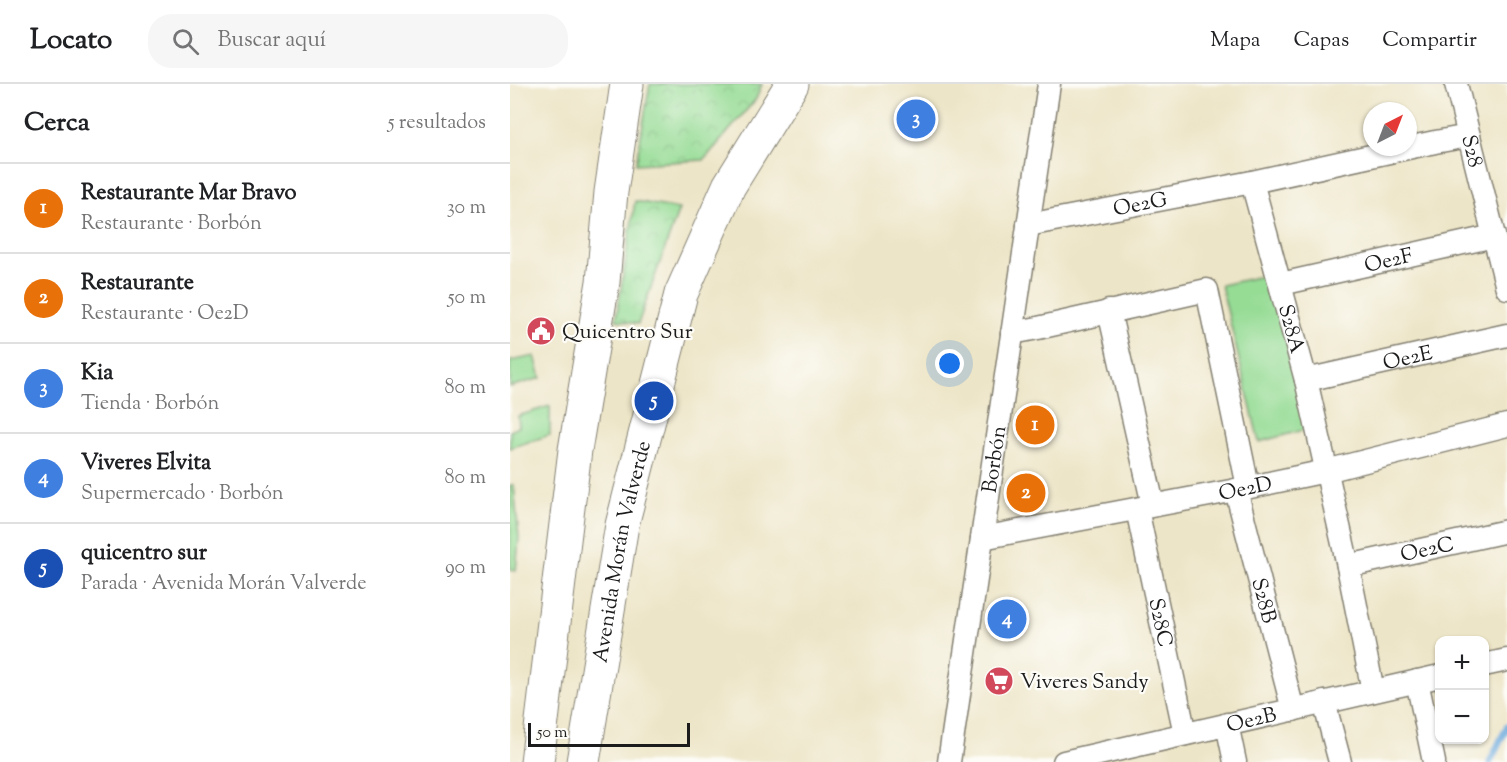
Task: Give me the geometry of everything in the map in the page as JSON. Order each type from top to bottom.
[{"type":"main road","points":[[537,762],[575,450],[603,282],[611,192],[627,84]]},
{"type":"main road","name":"Avenida Morán Valverde","points":[[583,762],[622,525],[681,294],[729,186],[792,84]]},
{"type":"street","name":"Borbón","points":[[949,762],[1049,84]]},
{"type":"street","name":"S28","points":[[1456,84],[1507,288]]},
{"type":"street","points":[[1252,182],[1469,136]]},
{"type":"street","name":"Oe2G","points":[[1028,225],[1252,182]]},
{"type":"street","name":"S28A","points":[[1252,182],[1306,380],[1348,566],[1373,691]]},
{"type":"street","name":"Oe2F","points":[[1281,284],[1494,236]]},
{"type":"street","name":"S28B","points":[[1109,311],[1207,290],[1242,488],[1293,710]]},
{"type":"street","points":[[1012,333],[1109,311]]},
{"type":"street","name":"S28C","points":[[1109,311],[1185,734]]},
{"type":"street","name":"Oe2E","points":[[1306,380],[1507,335]]},
{"type":"street","name":"Oe2D","points":[[982,538],[1326,471],[1507,425]]},
{"type":"street","name":"Oe2C","points":[[1348,566],[1507,531]]},
{"type":"street","points":[[1489,665],[1507,660]]},
{"type":"street","name":"Oe2B","points":[[1064,762],[1139,754],[1185,734],[1435,677]]},
{"type":"street","points":[[1417,681],[1434,762]]},
{"type":"street","points":[[1324,702],[1340,762]]},
{"type":"street","points":[[1227,724],[1235,762]]},
{"type":"green space","points":[[650,84],[762,84],[756,99],[704,160],[636,164]]},
{"type":"green space","points":[[635,201],[679,209],[638,324],[616,320]]},
{"type":"green space","points":[[1271,274],[1311,428],[1259,442],[1221,285]]},
{"type":"green space","points":[[535,356],[541,378],[510,387],[510,361]]},
{"type":"green space","points":[[550,406],[550,435],[510,448],[510,431],[519,427],[518,416]]},
{"type":"green space","points":[[510,485],[514,485],[519,538],[516,571],[510,570]]},
{"type":"waterway","points":[[1490,762],[1507,727]]},
{"type":"place","name":"Kia","points":[[916,119]]},
{"type":"place","name":"Quicentro Sur","points":[[541,331]]},
{"type":"place","name":"quicentro sur","points":[[654,401]]},
{"type":"place","name":"Restaurante Mar Bravo","points":[[1035,425]]},
{"type":"place","name":"Restaurante","points":[[1026,493]]},
{"type":"place","name":"Viveres Elvita","points":[[1007,619]]},
{"type":"place","name":"Viveres Sandy","points":[[999,681]]}]
